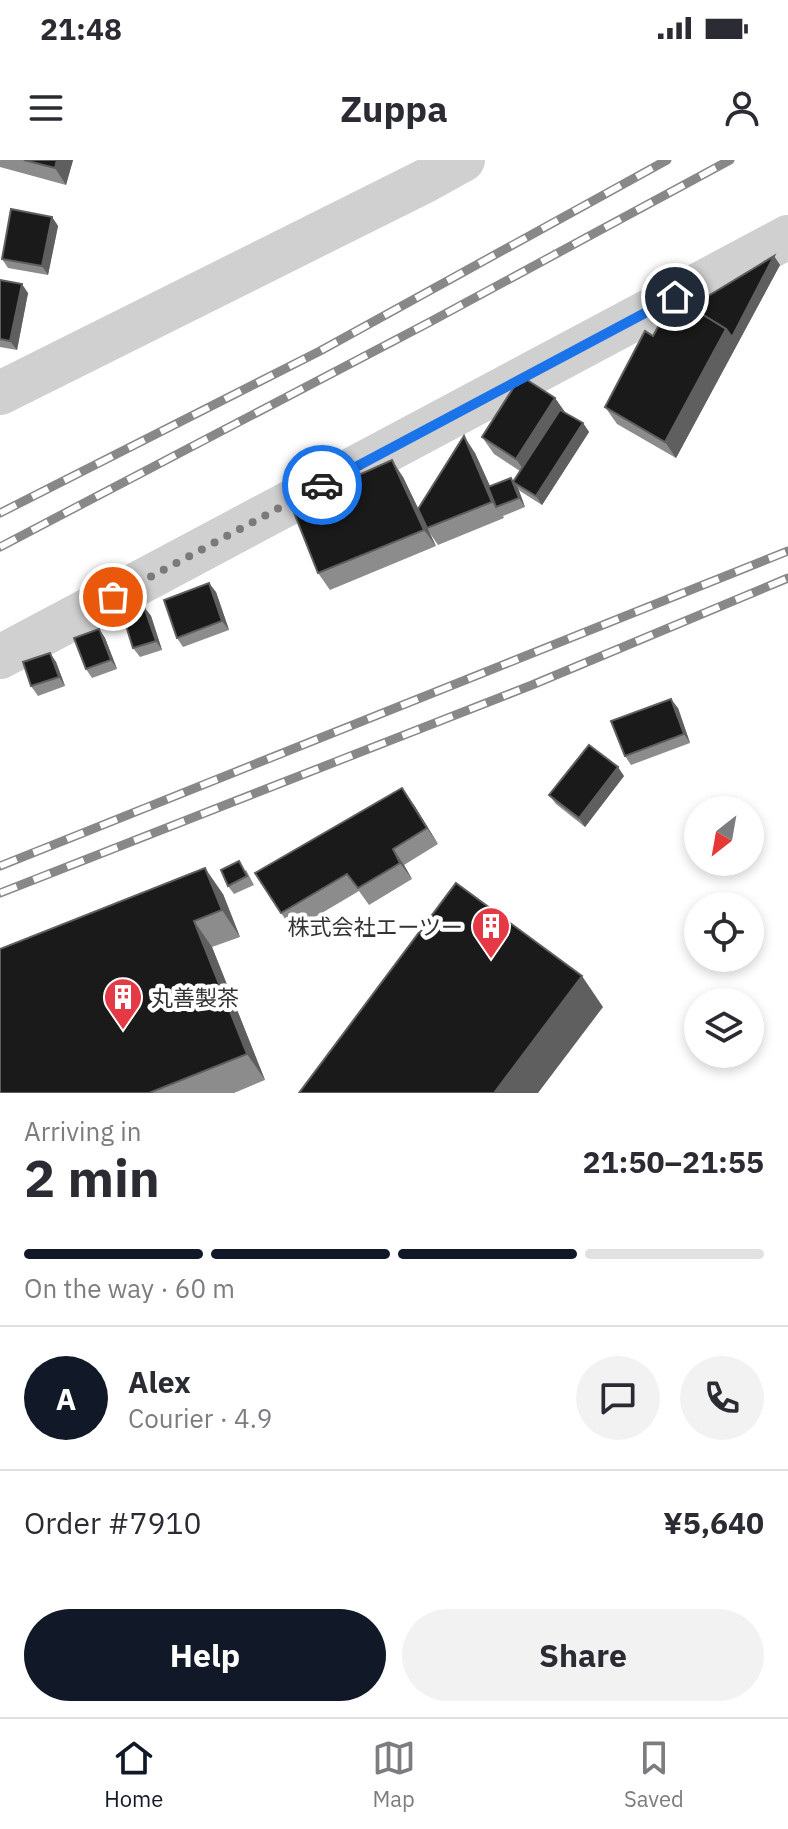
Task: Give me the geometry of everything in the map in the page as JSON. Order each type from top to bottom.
[{"type":"street","points":[[0,393],[463,160]]},
{"type":"street","points":[[0,657],[788,237]]},
{"type":"building","points":[[24,160],[57,160],[55,168]]},
{"type":"building","points":[[11,209],[52,217],[42,266],[2,259]]},
{"type":"building","points":[[774,256],[732,337],[726,329],[690,307]]},
{"type":"building","points":[[0,280],[22,284],[10,341],[0,339]]},
{"type":"building","points":[[684,303],[726,329],[665,442],[605,407],[645,331],[653,336],[668,309],[676,314]]},
{"type":"building","points":[[521,376],[555,398],[516,459],[482,437]]},
{"type":"building","points":[[560,410],[583,423],[536,496],[513,482]]},
{"type":"building","points":[[464,436],[492,502],[427,528],[418,509]]},
{"type":"building","points":[[392,460],[424,530],[318,573],[291,505]]},
{"type":"building","points":[[511,478],[519,498],[496,507],[488,487]]},
{"type":"building","points":[[209,583],[222,621],[177,638],[164,600]]},
{"type":"building","points":[[144,607],[156,641],[133,648],[122,613]]},
{"type":"building","points":[[99,629],[111,660],[86,669],[74,638]]},
{"type":"building","points":[[50,653],[59,677],[31,686],[23,662]]},
{"type":"building","points":[[671,699],[684,734],[625,756],[611,721]]},
{"type":"building","points":[[589,745],[618,767],[579,818],[549,795]]},
{"type":"building","points":[[402,788],[427,828],[393,849],[400,863],[358,888],[347,874],[281,913],[255,873]]},
{"type":"building","points":[[239,861],[247,876],[228,886],[221,870]]},
{"type":"building","name":"丸善製茶","points":[[205,868],[222,910],[194,921],[247,1054],[149,1093],[0,1093],[0,949]]},
{"type":"building","name":"株式会社エーツー","points":[[456,883],[582,976],[494,1093],[299,1093]]},
{"type":"railway","points":[[0,513],[320,351],[667,160]]},
{"type":"railway","points":[[0,547],[428,323],[730,160]]},
{"type":"railway","points":[[0,866],[788,551]]},
{"type":"railway","points":[[0,893],[532,685],[788,578]]},
{"type":"way so far","points":[[113,597],[322,485]]},
{"type":"place","name":"株式会社エーツー","points":[[491,960]]},
{"type":"place","name":"丸善製茶","points":[[123,1031]]},
{"type":"route","points":[[322,485],[675,297]]}]
